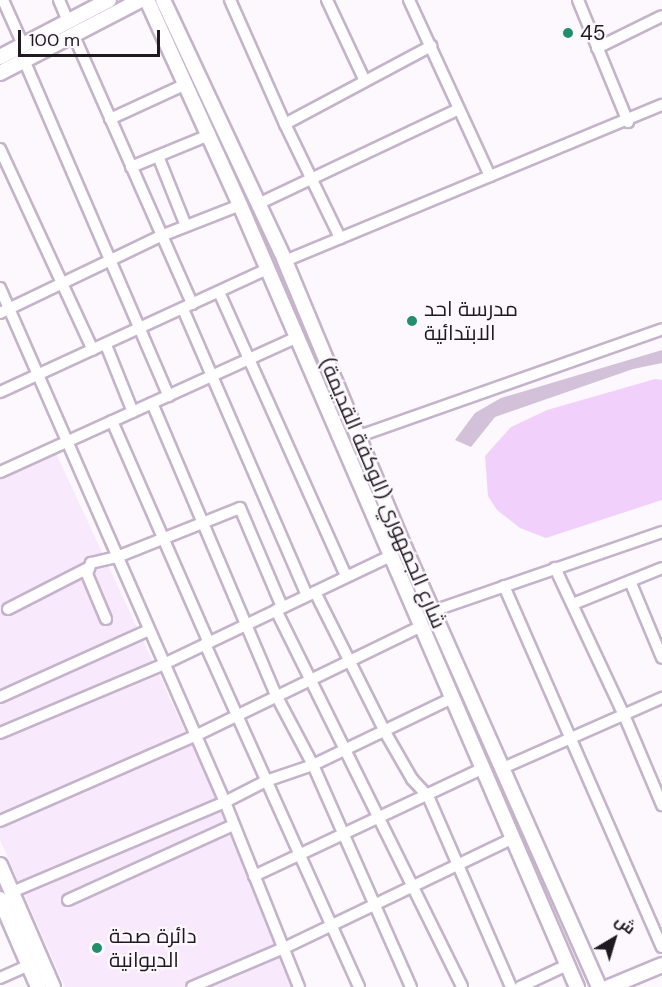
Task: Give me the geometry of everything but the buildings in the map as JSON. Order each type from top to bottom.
[{"type":"main road","points":[[0,57],[109,0]]},
{"type":"main road","points":[[0,73],[141,0]]},
{"type":"main road","name":"شارع الجمهوري (الوكفة القديمة)","points":[[147,0],[240,205],[422,626],[481,769],[577,987]]},
{"type":"main road","name":"شارع الجمهوري (الوكفة القديمة)","points":[[163,0],[285,261],[432,611],[599,987]]},
{"type":"main road","points":[[280,298],[297,290]]},
{"type":"main road","points":[[335,428],[352,421]]},
{"type":"main road","points":[[0,865],[6,895],[29,965],[39,987]]},
{"type":"main road","points":[[6,895],[53,987]]},
{"type":"main road","points":[[559,946],[577,937]]},
{"type":"main road","points":[[609,987],[662,965]]},
{"type":"street","points":[[3,0],[23,45]]},
{"type":"street","points":[[59,0],[68,21]]},
{"type":"street","points":[[230,0],[285,124],[340,238]]},
{"type":"street","points":[[327,0],[365,81]]},
{"type":"street","points":[[409,0],[490,176]]},
{"type":"street","points":[[578,0],[628,122]]},
{"type":"street","points":[[597,48],[662,16]]},
{"type":"street","points":[[74,36],[161,236],[212,376],[311,593],[412,779],[428,796],[511,987]]},
{"type":"street","points":[[285,124],[430,46]]},
{"type":"street","points":[[24,60],[169,396]]},
{"type":"street","points":[[110,118],[184,85]]},
{"type":"street","points":[[285,261],[591,134],[628,122],[662,105]]},
{"type":"street","points":[[258,204],[459,109]]},
{"type":"street","points":[[131,167],[209,135]]},
{"type":"street","points":[[0,149],[93,350]]},
{"type":"street","points":[[158,156],[186,226]]},
{"type":"street","points":[[4,311],[161,236],[240,205]]},
{"type":"street","points":[[0,392],[267,269]]},
{"type":"street","points":[[0,288],[4,311],[38,376],[225,802],[299,987]]},
{"type":"street","points":[[219,292],[346,576]]},
{"type":"street","points":[[359,436],[662,329]]},
{"type":"street","points":[[0,472],[296,338]]},
{"type":"street","points":[[105,345],[133,412]]},
{"type":"street","points":[[152,404],[277,697],[313,765],[411,987]]},
{"type":"street","points":[[112,421],[237,716],[359,987]]},
{"type":"street","points":[[106,619],[87,574],[91,563],[117,557],[240,508],[279,609],[311,681],[462,987]]},
{"type":"street","points":[[432,611],[662,531]]},
{"type":"street","points":[[0,733],[164,664],[390,556]]},
{"type":"street","points":[[8,609],[88,568]]},
{"type":"street","points":[[555,568],[624,715],[662,805]]},
{"type":"street","points":[[573,604],[662,568]]},
{"type":"street","points":[[630,581],[662,658]]},
{"type":"street","points":[[504,586],[662,947]]},
{"type":"street","points":[[0,821],[195,736],[422,626]]},
{"type":"street","points":[[0,697],[149,630]]},
{"type":"street","points":[[6,895],[225,802],[266,781],[313,765],[452,698]]},
{"type":"street","points":[[502,768],[662,698]]},
{"type":"street","points":[[254,876],[428,796],[481,769]]},
{"type":"street","points":[[68,900],[233,825]]},
{"type":"street","points":[[192,987],[332,926],[512,839]]},
{"type":"street","points":[[0,978],[29,965]]},
{"type":"street","points":[[520,987],[567,965]]},
{"type":"shaded area","points":[[655,379],[662,380],[662,500],[546,538],[520,528],[497,510],[488,496],[485,456],[511,427],[547,410]]},
{"type":"shaded area","points":[[54,449],[304,987],[65,987],[0,840],[0,475]]},
{"type":"place","name":"45","points":[[568,33]]},
{"type":"place","name":"مدرسة احد الابتدائية","points":[[412,321]]},
{"type":"place","name":"دائرة صحة الديوانية","points":[[97,948]]}]
